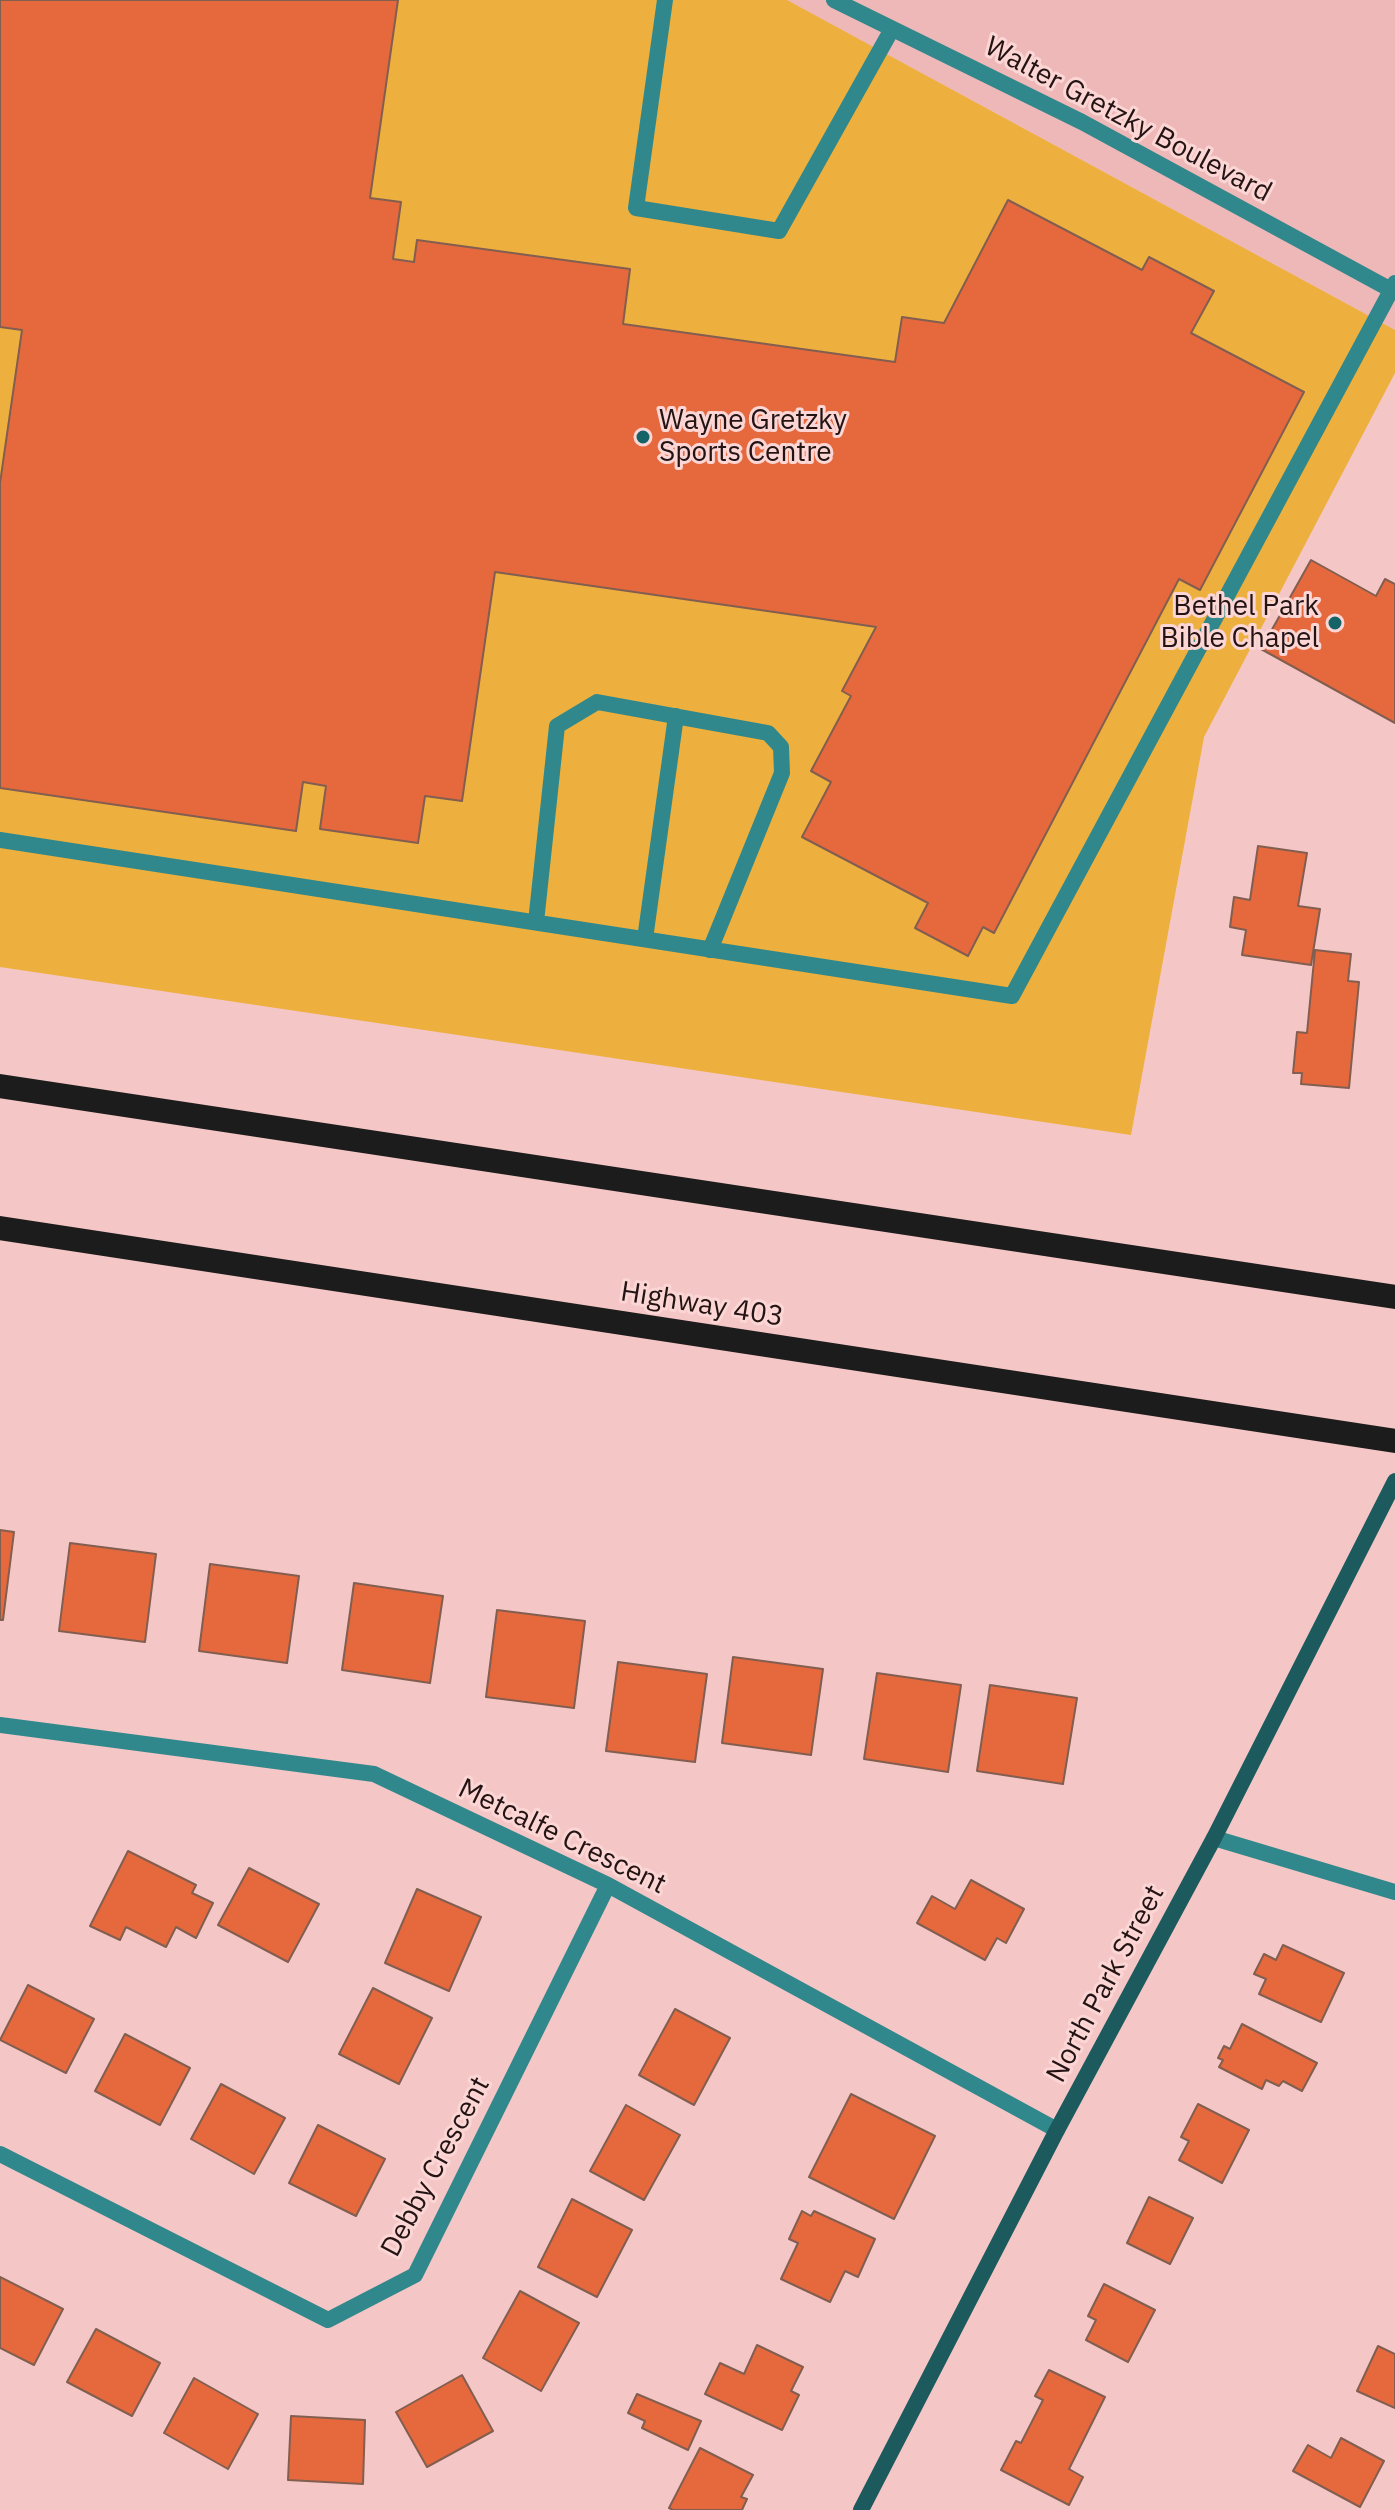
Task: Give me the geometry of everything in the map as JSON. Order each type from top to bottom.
[{"type":"highway","points":[[0,1086],[1395,1297]]},
{"type":"highway","name":"Highway 403","points":[[0,1228],[1395,1441]]},
{"type":"main road","name":"North Park Street","points":[[861,2510],[1057,2130],[1214,1838],[1395,1481]]},
{"type":"street","points":[[665,0],[636,208],[779,231],[892,29]]},
{"type":"street","name":"Walter Gretzky Boulevard","points":[[834,0],[1082,122],[1394,288]]},
{"type":"street","points":[[0,840],[1012,996],[1394,288]]},
{"type":"street","points":[[536,922],[557,726],[597,702],[768,733],[781,747],[782,773],[710,950]]},
{"type":"street","points":[[645,939],[676,716]]},
{"type":"street","name":"Metcalfe Crescent","points":[[0,1725],[374,1774],[608,1885],[1057,2130]]},
{"type":"street","points":[[1214,1838],[1395,1892]]},
{"type":"street","name":"Debby Crescent","points":[[0,2154],[328,2320],[415,2275],[608,1885]]},
{"type":"shaded area","points":[[0,0],[787,0],[1395,330],[1395,373],[1204,737],[1131,1135],[0,967]]},
{"type":"shaded area","points":[[787,0],[1395,0],[1395,330]]},
{"type":"building","name":"Wayne Gretzky Sports Centre","points":[[0,0],[398,0],[370,198],[401,202],[393,259],[414,262],[417,240],[630,269],[623,324],[895,362],[902,317],[944,323],[1008,200],[1142,270],[1149,257],[1214,291],[1191,333],[1304,392],[1200,590],[1179,579],[994,933],[983,927],[968,956],[915,928],[928,903],[802,837],[831,782],[811,771],[851,696],[842,691],[876,627],[816,618],[495,572],[462,801],[425,796],[418,843],[320,829],[326,786],[303,782],[296,831],[0,788],[0,483],[22,330],[0,327]]},
{"type":"building","name":"Bethel Park Bible Chapel","points":[[1311,560],[1376,596],[1385,579],[1395,584],[1395,723],[1261,649]]},
{"type":"building","points":[[1258,846],[1307,853],[1298,906],[1320,909],[1311,965],[1242,955],[1246,930],[1230,927],[1234,897],[1250,900]]},
{"type":"building","points":[[1315,950],[1351,954],[1348,981],[1359,982],[1349,1088],[1301,1084],[1302,1073],[1293,1073],[1297,1032],[1307,1033]]},
{"type":"building","points":[[0,1530],[14,1532],[3,1620],[0,1620]]},
{"type":"building","points":[[70,1543],[156,1554],[145,1642],[59,1631]]},
{"type":"building","points":[[210,1564],[299,1576],[287,1663],[199,1651]]},
{"type":"building","points":[[354,1583],[443,1596],[430,1683],[342,1670]]},
{"type":"building","points":[[497,1610],[585,1621],[574,1708],[486,1697]]},
{"type":"building","points":[[733,1657],[823,1669],[811,1755],[722,1743]]},
{"type":"building","points":[[618,1662],[707,1674],[695,1762],[606,1751]]},
{"type":"building","points":[[877,1673],[961,1685],[948,1772],[864,1759]]},
{"type":"building","points":[[990,1685],[1077,1698],[1063,1784],[977,1771]]},
{"type":"building","points":[[128,1851],[196,1885],[192,1893],[213,1903],[196,1938],[176,1927],[166,1947],[126,1927],[120,1940],[90,1926]]},
{"type":"building","points":[[249,1868],[319,1904],[288,1962],[218,1925]]},
{"type":"building","points":[[971,1880],[1024,1909],[1006,1943],[997,1938],[985,1960],[917,1923],[932,1896],[955,1909]]},
{"type":"building","points":[[417,1889],[481,1917],[449,1991],[385,1963]]},
{"type":"building","points":[[1283,1945],[1344,1973],[1321,2022],[1259,1994],[1266,1979],[1254,1974],[1264,1954],[1276,1960]]},
{"type":"building","points":[[28,1985],[94,2019],[66,2073],[0,2040]]},
{"type":"building","points":[[373,1988],[432,2018],[399,2084],[339,2054]]},
{"type":"building","points":[[675,2009],[730,2038],[694,2105],[639,2075]]},
{"type":"building","points":[[1242,2024],[1317,2063],[1302,2091],[1283,2081],[1279,2086],[1266,2080],[1262,2089],[1219,2067],[1223,2060],[1218,2058],[1224,2046],[1230,2049]]},
{"type":"building","points":[[125,2034],[190,2068],[160,2125],[95,2091]]},
{"type":"building","points":[[221,2084],[285,2118],[254,2174],[191,2139]]},
{"type":"building","points":[[851,2094],[935,2136],[894,2219],[809,2177]]},
{"type":"building","points":[[1198,2104],[1249,2130],[1222,2183],[1179,2160],[1189,2141],[1181,2137]]},
{"type":"building","points":[[626,2105],[680,2135],[644,2200],[590,2171]]},
{"type":"building","points":[[318,2125],[385,2159],[356,2216],[289,2183]]},
{"type":"building","points":[[1149,2197],[1193,2218],[1170,2264],[1127,2243]]},
{"type":"building","points":[[572,2199],[632,2230],[597,2297],[538,2267]]},
{"type":"building","points":[[802,2211],[811,2216],[814,2211],[875,2239],[858,2277],[845,2271],[830,2302],[781,2279],[798,2243],[789,2239]]},
{"type":"building","points":[[0,2277],[63,2309],[34,2365],[0,2348]]},
{"type":"building","points":[[1104,2284],[1155,2310],[1128,2362],[1086,2340],[1096,2320],[1088,2316]]},
{"type":"building","points":[[520,2291],[579,2323],[541,2391],[483,2358]]},
{"type":"building","points":[[96,2329],[160,2363],[132,2416],[67,2382]]},
{"type":"building","points":[[757,2345],[803,2367],[791,2391],[799,2395],[782,2430],[705,2394],[720,2363],[744,2374]]},
{"type":"building","points":[[1378,2346],[1395,2354],[1395,2408],[1357,2391]]},
{"type":"building","points":[[1049,2370],[1105,2397],[1069,2469],[1083,2477],[1069,2505],[1001,2470],[1016,2441],[1021,2443],[1043,2400],[1035,2396]]},
{"type":"building","points":[[462,2375],[493,2431],[427,2467],[396,2412]]},
{"type":"building","points":[[194,2378],[258,2414],[228,2469],[164,2433]]},
{"type":"building","points":[[637,2394],[701,2421],[688,2450],[642,2428],[645,2421],[628,2413]]},
{"type":"building","points":[[291,2416],[365,2420],[363,2484],[288,2480]]},
{"type":"building","points":[[1341,2438],[1384,2461],[1360,2507],[1293,2471],[1308,2445],[1331,2458]]},
{"type":"building","points":[[700,2448],[753,2475],[741,2497],[747,2499],[742,2510],[669,2508]]},
{"type":"place","name":"Wayne Gretzky Sports Centre","points":[[643,437]]},
{"type":"place","name":"Bethel Park Bible Chapel","points":[[1335,623]]}]
